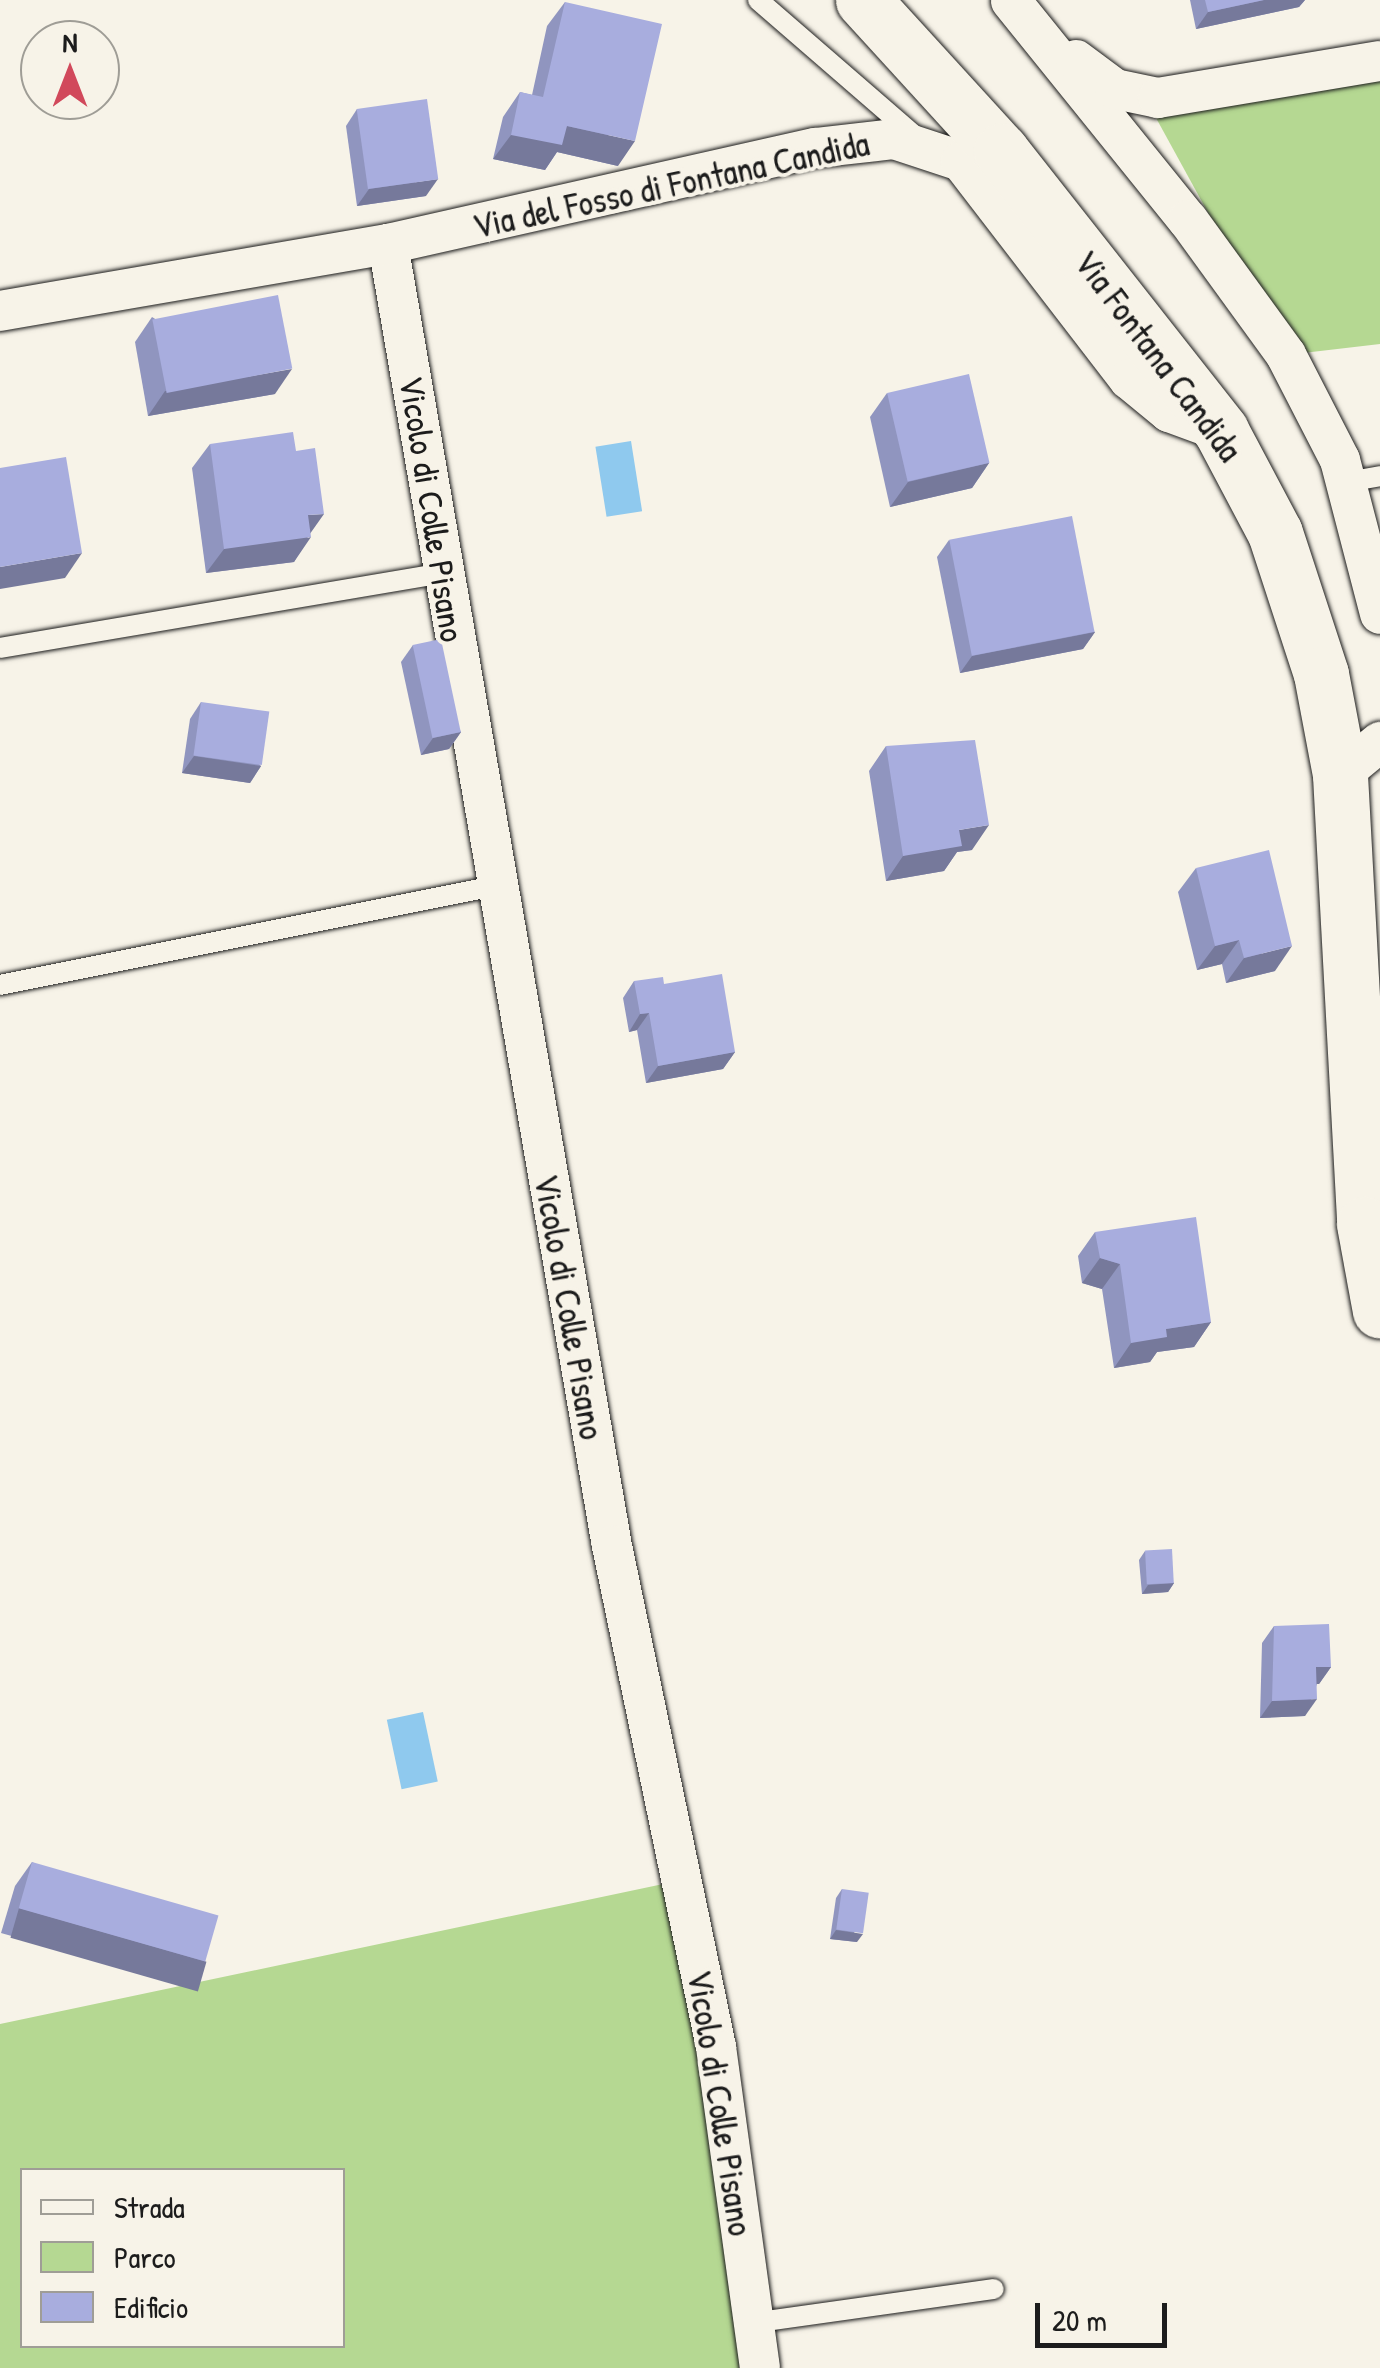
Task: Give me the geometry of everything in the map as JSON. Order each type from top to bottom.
[{"type":"main road","name":"Via Fontana Candida","points":[[862,0],[1009,162],[1221,431],[1294,581],[1360,758],[1370,1163],[1365,1242],[1380,1311]]},
{"type":"street","points":[[1011,0],[1090,74],[1130,94],[1198,96],[1380,60]]},
{"type":"street","points":[[1011,0],[1264,322],[1363,479],[1380,614]]},
{"type":"street","name":"Via del Fosso di Fontana Candida","points":[[0,311],[388,244],[815,148],[872,140],[925,144],[961,161],[985,186],[1141,391],[1184,420],[1221,431]]},
{"type":"street","name":"Vicolo di Colle Pisano","points":[[388,244],[612,1546],[716,2047],[760,2368]]},
{"type":"lane","points":[[758,0],[925,144]]},
{"type":"lane","points":[[0,648],[442,573]]},
{"type":"lane","points":[[0,984],[496,886]]},
{"type":"lane","points":[[752,2322],[994,2289]]},
{"type":"green space","points":[[1380,61],[1380,344],[1286,355],[1144,96]]},
{"type":"green space","points":[[668,1883],[751,2368],[0,2368],[0,2024]]},
{"type":"water","points":[[631,441],[642,511],[607,517],[595,447]]},
{"type":"water","points":[[423,1712],[438,1781],[402,1789],[387,1720]]},
{"type":"building","points":[[1205,0],[1264,0],[1208,12]]},
{"type":"building","points":[[565,2],[662,24],[635,141],[567,126],[562,145],[511,135],[520,92],[543,97]]},
{"type":"building","points":[[427,99],[438,179],[368,189],[357,109]]},
{"type":"building","points":[[278,295],[292,369],[167,393],[152,319]]},
{"type":"building","points":[[969,374],[989,463],[908,482],[887,393]]},
{"type":"building","points":[[293,432],[296,451],[315,448],[324,514],[308,515],[311,537],[224,549],[210,444]]},
{"type":"building","points":[[66,457],[82,553],[0,567],[0,468]]},
{"type":"building","points":[[1072,516],[1095,632],[972,656],[949,540]]},
{"type":"building","points":[[441,639],[461,732],[432,738],[413,645]]},
{"type":"building","points":[[201,702],[269,712],[262,765],[193,755]]},
{"type":"building","points":[[975,740],[989,825],[959,830],[962,846],[903,856],[886,746]]},
{"type":"building","points":[[1269,850],[1292,946],[1244,958],[1239,940],[1215,946],[1196,868]]},
{"type":"building","points":[[722,974],[735,1052],[658,1066],[649,1013],[640,1014],[634,981],[663,977],[664,984]]},
{"type":"building","points":[[1196,1217],[1211,1322],[1166,1329],[1167,1337],[1131,1343],[1120,1264],[1100,1258],[1095,1232]]},
{"type":"building","points":[[1172,1549],[1174,1583],[1147,1584],[1145,1550]]},
{"type":"building","points":[[1329,1624],[1331,1667],[1316,1667],[1317,1699],[1272,1701],[1274,1626]]},
{"type":"building","points":[[32,1862],[218,1915],[205,1962],[19,1908]]},
{"type":"building","points":[[842,1889],[869,1893],[863,1933],[836,1930]]}]
